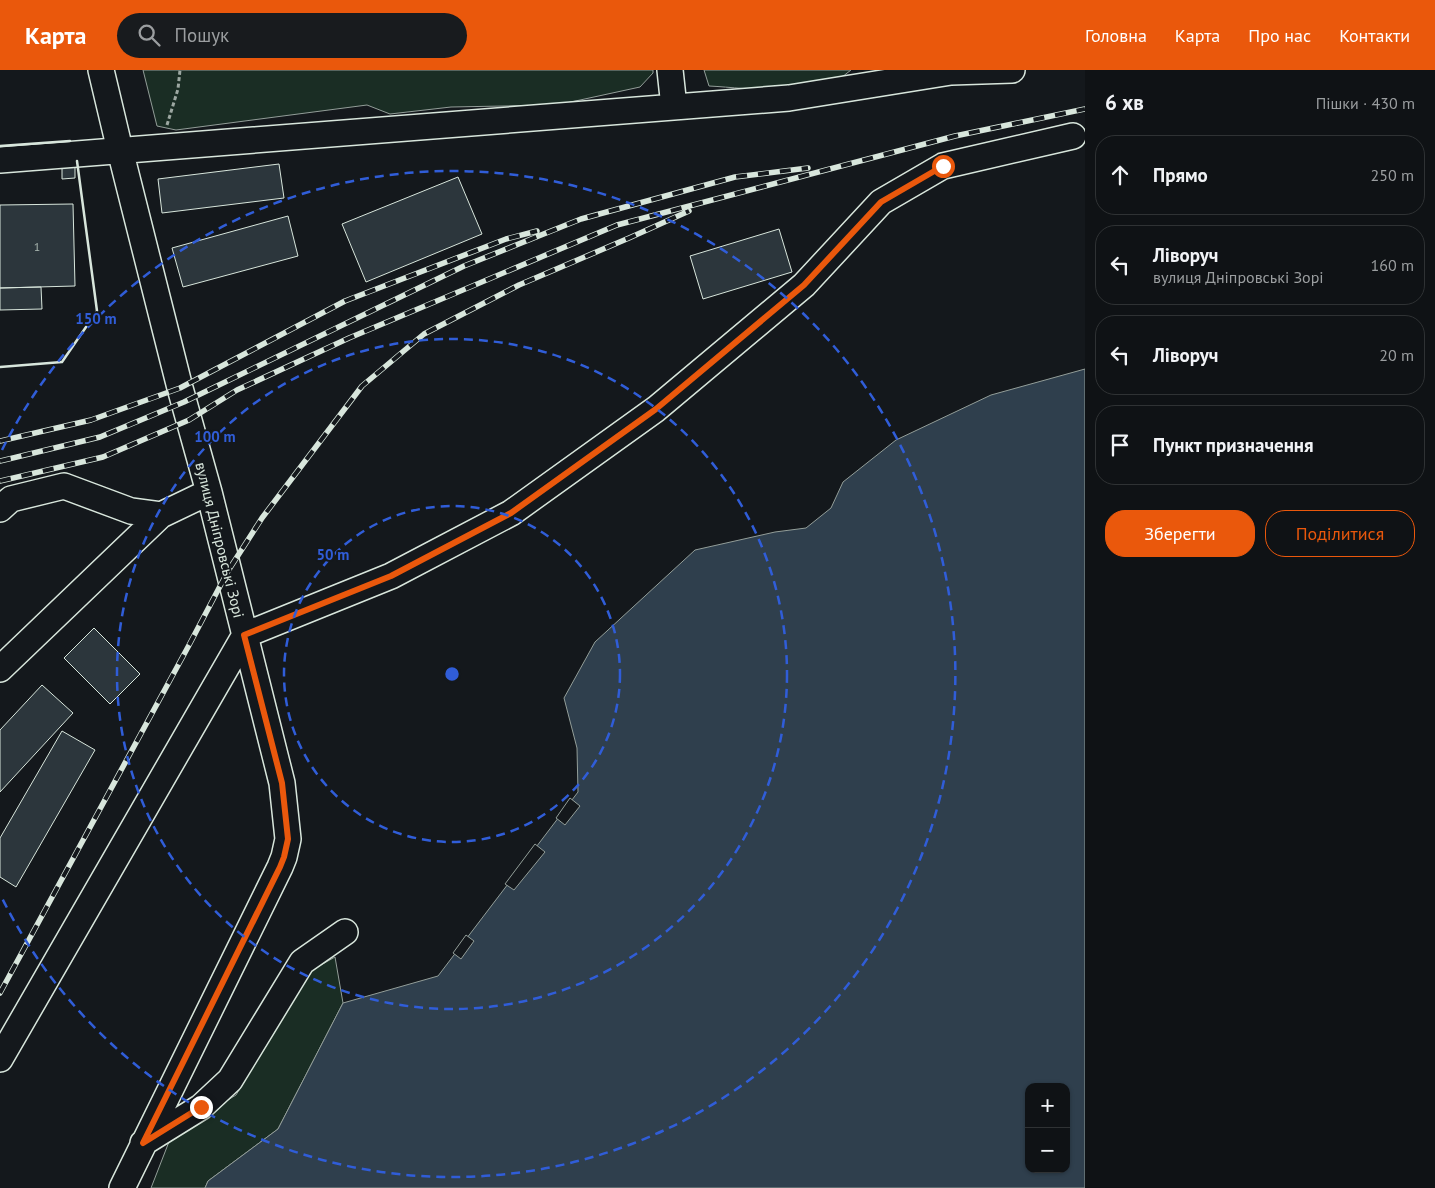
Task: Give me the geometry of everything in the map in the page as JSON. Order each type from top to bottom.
[{"type":"street","name":"вулиця Дніпровські Зорі","points":[[101,70],[180,388],[209,492],[282,783],[288,839],[280,867],[122,1188]]},
{"type":"street","points":[[670,70],[674,107]]},
{"type":"street","points":[[0,160],[789,98],[952,72],[1012,70]]},
{"type":"street","points":[[0,1059],[244,635],[391,576],[511,513],[656,409],[804,285],[881,202],[943,166],[1073,136]]},
{"type":"street","points":[[0,509],[11,499],[64,486],[131,510],[161,515]]},
{"type":"street","points":[[0,669],[161,515],[209,492]]},
{"type":"street","points":[[143,1143],[201,1107],[230,1080],[302,962],[345,932]]},
{"type":"path","points":[[160,147],[178,88],[180,70]]},
{"type":"green space","points":[[143,70],[653,70],[653,73],[640,87],[557,105],[451,107],[390,114],[367,105],[176,130],[157,126]]},
{"type":"green space","points":[[704,70],[851,70],[837,79],[821,85],[802,89],[763,90],[709,86]]},
{"type":"green space","points":[[335,957],[343,1003],[278,1129],[208,1181],[205,1188],[151,1188],[172,1134],[236,1095],[312,970]]},
{"type":"water","points":[[1085,369],[1085,1188],[205,1188],[208,1181],[278,1129],[343,1003],[438,976],[578,792],[577,748],[564,698],[595,642],[695,550],[775,532],[806,528],[831,508],[843,482],[896,440],[991,395]]},
{"type":"pier","points":[[570,798],[580,806],[565,825],[556,818]]},
{"type":"pier","points":[[535,844],[545,852],[514,890],[505,884]]},
{"type":"pier","points":[[466,935],[474,941],[461,959],[453,953]]},
{"type":"building","points":[[62,163],[75,163],[75,178],[62,179]]},
{"type":"building","points":[[279,164],[284,198],[162,213],[158,179]]},
{"type":"building","points":[[458,177],[482,234],[366,282],[342,224]]},
{"type":"building","points":[[73,204],[75,286],[0,288],[0,205]]},
{"type":"building","points":[[288,216],[298,256],[183,287],[172,248]]},
{"type":"building","points":[[779,229],[792,272],[703,299],[690,256]]},
{"type":"building","points":[[41,287],[42,309],[0,310],[0,288]]},
{"type":"building","points":[[94,628],[140,674],[110,704],[64,658]]},
{"type":"building","points":[[42,685],[73,713],[0,792],[0,730]]},
{"type":"building","points":[[62,731],[95,750],[16,887],[0,877],[0,838]]},
{"type":"railway","points":[[0,481],[103,457],[189,420],[237,390],[349,338],[617,225],[955,136],[1085,109]]},
{"type":"railway","points":[[0,461],[100,437],[184,402],[464,266],[581,219],[735,177],[808,168]]},
{"type":"railway","points":[[0,993],[228,571],[262,518],[362,386],[424,334],[519,285],[689,211]]},
{"type":"railway","points":[[0,441],[91,420],[180,388],[345,301],[506,239],[537,231]]},
{"type":"wall","points":[[0,146],[70,141]]},
{"type":"wall","points":[[0,367],[62,362],[97,311],[77,161]]},
{"type":"route","points":[[201,1107],[143,1143],[280,867],[288,839],[282,783],[244,635],[391,576],[511,513],[656,409],[804,285],[881,202],[943,166]]}]
